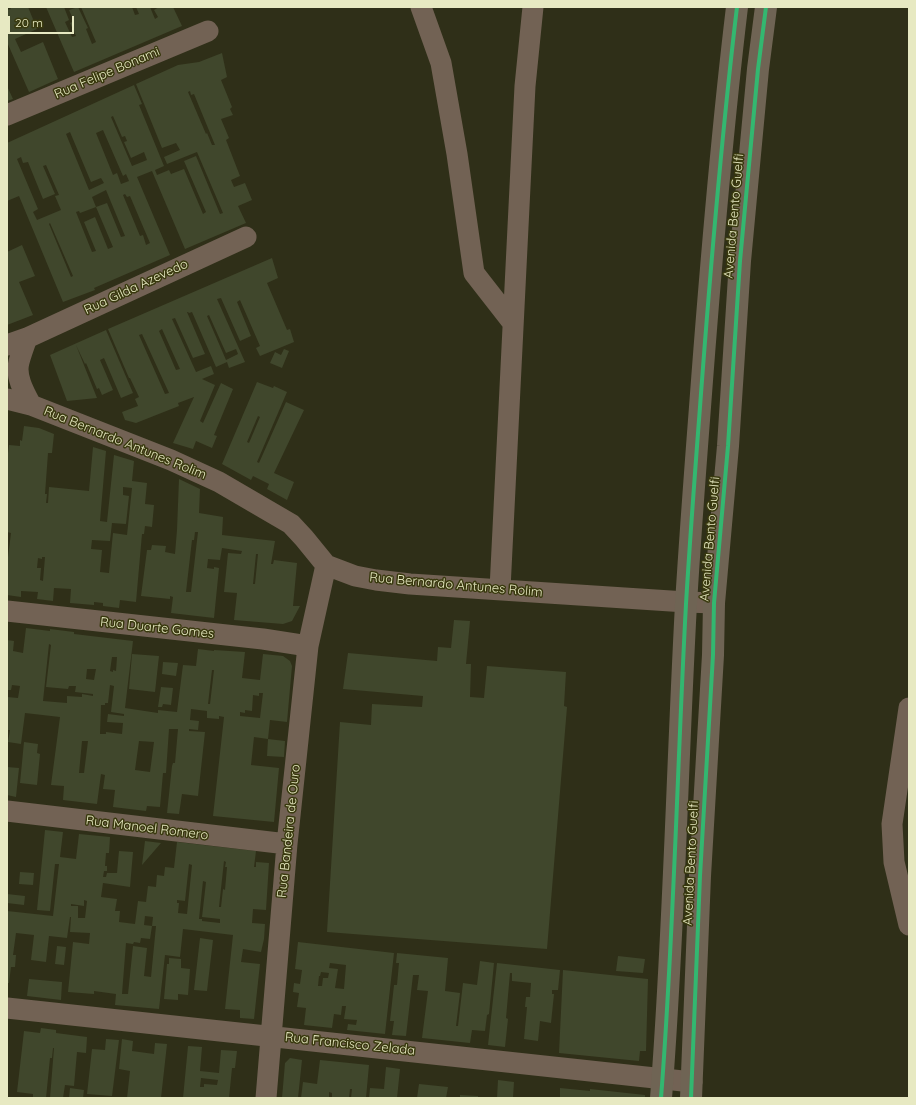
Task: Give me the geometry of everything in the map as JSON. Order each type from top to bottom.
[{"type":"main road","name":"Avenida Bento Guelfi","points":[[662,1089],[671,952],[686,602],[709,288],[727,95],[737,7]]},
{"type":"main road","name":"Avenida Bento Guelfi","points":[[692,1090],[700,876],[713,656],[714,603],[728,446],[740,261],[758,69],[766,7]]},
{"type":"street","points":[[421,7],[441,63],[457,154],[474,273],[514,323]]},
{"type":"street","points":[[500,590],[525,86],[533,7]]},
{"type":"street","name":"Rua Felipe Bonami","points":[[7,115],[208,31]]},
{"type":"street","name":"Rua Gilda Azevedo","points":[[7,345],[27,338],[246,237]]},
{"type":"street","points":[[27,338],[18,364],[19,376],[30,405]]},
{"type":"street","name":"Rua Bernardo Antunes Rolim","points":[[7,399],[30,405],[171,460],[219,482],[290,524],[304,538],[326,565],[355,576],[376,580],[500,590],[714,603]]},
{"type":"street","name":"Rua Bandeira de Ouro","points":[[266,1098],[287,844],[308,646],[326,565]]},
{"type":"street","name":"Rua Duarte Gomes","points":[[7,611],[263,639],[308,646]]},
{"type":"street","points":[[909,708],[892,824],[894,862],[909,925]]},
{"type":"street","name":"Rua Manoel Romero","points":[[7,811],[287,844]]},
{"type":"street","name":"Rua Francisco Zelada","points":[[7,1008],[271,1036],[662,1089],[692,1090]]},
{"type":"building","points":[[10,7],[28,7],[37,29],[15,39],[21,52],[43,42],[58,79],[29,92],[7,42],[7,10],[11,9]]},
{"type":"building","points":[[46,7],[64,7],[69,20],[65,22],[72,37],[76,36],[70,23],[74,21],[69,10],[78,7],[88,28],[86,29],[92,44],[96,42],[81,7],[132,7],[135,15],[139,14],[136,7],[150,7],[155,19],[158,17],[154,10],[159,7],[173,7],[182,26],[74,72]]},
{"type":"building","points":[[222,53],[227,77],[221,80],[232,107],[230,109],[233,115],[221,119],[229,138],[226,140],[240,176],[231,180],[234,187],[245,183],[252,200],[238,206],[246,223],[185,249],[152,171],[137,177],[170,255],[94,288],[95,290],[63,302],[19,196],[7,201],[7,143],[134,85],[142,104],[139,105],[164,166],[155,170],[157,175],[169,170],[171,174],[184,169],[203,214],[206,212],[184,161],[196,156],[220,214],[223,213],[197,152],[167,164],[164,157],[180,150],[176,143],[162,148],[136,84],[178,65],[199,62]],"holes":[[[190,91],[191,95],[194,94],[215,145],[212,145],[207,133],[206,134],[188,92]],[[113,116],[122,137],[125,136],[127,141],[124,142],[131,158],[144,152],[147,160],[132,166],[111,117]],[[103,130],[123,176],[126,174],[129,181],[121,184],[117,173],[113,175],[96,133]],[[70,132],[91,182],[101,178],[104,183],[89,190],[66,134]],[[21,157],[23,163],[28,162],[43,199],[55,194],[43,166],[46,165],[59,195],[55,196],[61,210],[37,220],[33,212],[38,209],[17,159]],[[106,190],[125,236],[121,237],[107,203],[96,207],[92,197]],[[125,194],[127,197],[130,196],[150,243],[146,245],[143,235],[140,236],[123,195]],[[96,207],[113,247],[108,249],[95,217],[84,222],[96,251],[92,252],[76,212],[79,211],[80,213]],[[50,223],[73,276],[71,277],[49,224]]]},
{"type":"building","points":[[7,86],[13,99],[7,101]]},
{"type":"building","points":[[22,245],[35,276],[19,282],[33,315],[7,325],[7,252]]},
{"type":"building","points":[[272,258],[278,278],[267,283],[287,330],[290,329],[294,342],[260,356],[256,348],[260,346],[240,300],[237,302],[251,336],[240,341],[221,298],[217,299],[245,362],[229,368],[227,362],[216,367],[192,312],[187,312],[205,354],[193,358],[175,318],[172,319],[196,372],[211,366],[214,374],[202,379],[215,385],[200,421],[203,423],[221,383],[233,389],[214,435],[217,436],[212,448],[196,441],[193,449],[173,443],[194,397],[178,403],[179,406],[136,423],[125,420],[122,412],[138,406],[135,399],[139,397],[129,378],[108,329]],"holes":[[[209,315],[226,353],[236,349],[238,354],[226,360],[207,316]],[[162,329],[180,369],[176,370],[159,331]],[[142,334],[169,393],[165,394],[139,335]]]},
{"type":"building","points":[[106,330],[133,393],[121,398],[104,358],[100,360],[113,390],[102,395],[99,388],[97,389],[86,363],[85,364],[76,345],[97,398],[67,401],[50,355]]},
{"type":"building","points":[[284,349],[289,351],[282,368],[270,363],[275,352],[281,355]]},
{"type":"building","points":[[257,382],[273,388],[274,386],[287,392],[257,462],[259,463],[286,402],[304,410],[274,473],[294,482],[287,500],[267,489],[269,484],[253,476],[251,480],[222,464]],"holes":[[[258,416],[260,417],[249,443],[247,442]]]},
{"type":"building","points":[[24,426],[39,428],[54,434],[52,453],[48,453],[45,494],[47,494],[46,503],[48,503],[49,487],[89,491],[93,447],[106,451],[100,521],[107,522],[114,455],[134,461],[132,481],[147,483],[145,504],[154,505],[152,527],[145,526],[144,534],[142,534],[136,602],[120,600],[119,608],[103,606],[103,603],[94,602],[94,605],[70,603],[71,589],[54,588],[53,601],[37,599],[38,592],[21,591],[21,597],[7,595],[7,565],[11,533],[7,532],[7,461],[9,445],[20,446],[20,440],[22,441]],"holes":[[[123,487],[132,488],[127,535],[113,533],[109,573],[100,572],[102,550],[91,549],[92,540],[110,541],[112,523],[126,524],[129,496],[123,495]],[[42,557],[45,557],[43,581],[40,580],[41,568],[37,568],[38,558],[42,559]]]},
{"type":"building","points":[[179,479],[200,489],[199,513],[223,517],[222,535],[275,541],[271,564],[273,564],[274,560],[297,563],[293,606],[300,606],[292,621],[283,624],[234,620],[237,593],[224,592],[228,553],[241,554],[242,551],[222,548],[220,560],[208,559],[207,568],[219,568],[214,618],[171,613],[173,597],[170,596],[170,599],[141,596],[147,550],[151,550],[152,545],[166,546],[165,552],[175,554]],"holes":[[[195,532],[198,532],[191,592],[186,592],[192,540],[194,540]],[[256,554],[258,554],[255,584],[253,584]]]},
{"type":"building","points":[[454,620],[470,621],[466,664],[471,664],[470,697],[484,698],[487,666],[566,672],[564,706],[567,707],[547,949],[327,932],[340,722],[371,725],[372,704],[422,707],[423,696],[343,689],[348,653],[437,661],[438,647],[451,648]]},
{"type":"building","points":[[26,628],[50,631],[50,629],[74,632],[74,634],[133,641],[125,708],[158,713],[158,710],[177,712],[183,665],[196,666],[198,649],[245,652],[242,678],[260,680],[263,654],[283,656],[290,661],[292,666],[287,722],[270,720],[268,739],[254,737],[251,765],[279,768],[274,822],[213,816],[224,717],[219,716],[219,719],[207,718],[207,711],[191,709],[190,720],[199,721],[198,730],[189,729],[189,731],[205,732],[198,796],[182,794],[179,814],[167,813],[172,766],[173,763],[175,763],[178,729],[169,729],[166,773],[163,773],[160,807],[147,806],[146,811],[113,807],[115,790],[103,789],[105,775],[101,774],[97,804],[63,800],[64,786],[51,785],[60,717],[25,713],[21,744],[8,742],[10,730],[7,730],[7,697],[18,698],[20,686],[12,685],[11,690],[7,690],[7,640],[14,641],[13,651],[23,653]],"holes":[[[49,644],[51,645],[46,687],[68,689],[69,686],[76,686],[75,692],[93,694],[93,696],[82,694],[82,697],[67,696],[67,703],[43,701]],[[112,657],[117,657],[116,671],[113,670],[113,672],[110,671]],[[87,669],[96,669],[94,680],[86,679]],[[212,670],[214,670],[210,704],[208,704]],[[110,685],[114,686],[111,712],[124,714],[124,716],[108,714],[107,722],[123,723],[122,734],[106,732],[106,734],[100,734],[101,705],[105,705],[105,703],[108,703]],[[259,693],[263,693],[260,718],[240,716],[240,712],[245,713],[245,710],[252,711],[253,695],[259,696]],[[82,741],[88,741],[84,773],[79,773]],[[139,741],[154,742],[150,772],[135,770]]]},
{"type":"building","points":[[132,654],[159,656],[155,692],[129,689]]},
{"type":"building","points":[[163,662],[178,663],[176,676],[162,674]]},
{"type":"building","points":[[161,687],[173,688],[171,705],[163,704],[162,707],[158,707]]},
{"type":"building","points":[[268,739],[285,741],[284,757],[267,756]]},
{"type":"building","points":[[24,742],[38,744],[37,753],[40,754],[37,785],[20,783]]},
{"type":"building","points":[[7,767],[19,768],[16,797],[7,795]]},
{"type":"building","points":[[45,830],[63,832],[60,857],[76,859],[79,834],[110,837],[109,853],[106,853],[105,866],[107,866],[107,871],[104,871],[103,877],[106,877],[107,873],[117,873],[119,851],[133,852],[130,887],[103,883],[101,897],[117,899],[115,911],[120,911],[119,922],[135,924],[138,901],[146,902],[148,886],[156,887],[157,875],[164,876],[165,867],[174,868],[177,842],[256,851],[254,867],[256,867],[256,862],[269,863],[266,910],[253,909],[252,923],[265,924],[264,939],[261,952],[243,949],[241,962],[260,964],[254,1019],[240,1018],[240,1010],[225,1009],[233,935],[183,929],[180,957],[165,955],[159,1009],[115,1005],[116,994],[94,991],[94,994],[68,992],[73,942],[89,944],[90,933],[70,932],[71,917],[67,938],[49,936],[46,962],[31,960],[34,935],[16,933],[13,955],[16,955],[15,967],[11,967],[9,983],[7,983],[7,911],[53,916],[59,864],[55,864],[50,911],[37,910]],"holes":[[[224,861],[226,862],[225,867],[227,867],[225,890],[223,889],[221,907],[219,907]],[[189,864],[192,865],[187,914],[178,913],[179,903],[177,903],[177,900],[185,901]],[[203,881],[206,882],[202,917],[220,919],[220,923],[202,921],[202,919],[199,919]],[[84,900],[87,901],[85,918],[78,918],[78,906],[71,906],[71,904],[84,906]],[[145,916],[153,917],[152,926],[144,925]],[[152,926],[156,926],[151,977],[144,976],[147,948],[133,946],[128,994],[122,994],[126,943],[140,943],[141,938],[150,939]]]},
{"type":"building","points":[[145,841],[161,843],[142,865]]},
{"type":"building","points":[[20,872],[34,873],[33,885],[19,884]]},
{"type":"building","points":[[7,894],[25,896],[24,905],[7,903]]},
{"type":"building","points":[[200,938],[213,940],[207,991],[194,990]]},
{"type":"building","points":[[298,942],[394,953],[385,1034],[347,1030],[348,1024],[356,1025],[357,1020],[344,1019],[346,1006],[342,1006],[341,1015],[334,1014],[332,1028],[304,1025],[306,1008],[297,1007],[299,993],[293,992],[294,983],[300,984],[302,970],[295,969]],"holes":[[[330,963],[346,965],[344,989],[335,988],[338,969],[329,968]],[[321,972],[329,973],[328,978],[323,978],[322,986],[318,986]]]},
{"type":"building","points":[[57,946],[66,947],[64,965],[55,964]]},
{"type":"building","points":[[397,953],[448,958],[445,991],[460,993],[456,1026],[458,1026],[463,983],[477,985],[480,961],[494,963],[489,1014],[487,1015],[485,1031],[472,1030],[470,1043],[422,1038],[428,991],[417,990],[419,975],[413,975],[406,1036],[392,1035],[394,1021],[390,1021],[394,985],[397,985],[399,963],[396,963]]},
{"type":"building","points":[[618,956],[645,959],[643,973],[616,971]]},
{"type":"building","points":[[169,958],[181,959],[181,968],[190,969],[188,995],[178,994],[178,1000],[164,999],[167,964],[169,964]]},
{"type":"building","points":[[497,963],[560,970],[558,990],[552,990],[552,994],[554,994],[551,1023],[540,1021],[538,1041],[524,1039],[527,1007],[525,1007],[526,997],[530,997],[531,983],[512,981],[512,973],[510,973],[505,1047],[488,1045]]},
{"type":"building","points":[[563,970],[648,979],[646,1051],[640,1051],[639,1061],[559,1053]]},
{"type":"building","points":[[29,979],[62,982],[61,1000],[27,996]]},
{"type":"building","points":[[41,1028],[56,1030],[56,1033],[87,1037],[86,1053],[77,1052],[74,1086],[65,1085],[63,1098],[50,1098],[54,1048],[52,1058],[50,1058],[46,1098],[33,1098],[33,1094],[17,1092],[24,1031],[40,1033]]},
{"type":"building","points":[[106,1039],[119,1040],[112,1096],[87,1094],[92,1049],[105,1050]]},
{"type":"building","points":[[122,1039],[133,1041],[132,1051],[154,1054],[155,1043],[167,1044],[161,1098],[127,1098],[130,1071],[119,1069]]},
{"type":"building","points":[[188,1046],[202,1047],[200,1071],[219,1073],[221,1050],[237,1051],[235,1068],[232,1068],[229,1098],[183,1098]],"holes":[[[201,1078],[218,1080],[217,1085],[204,1084],[204,1087],[200,1087]]]},
{"type":"building","points":[[290,1058],[302,1060],[298,1098],[282,1098],[285,1063]]},
{"type":"building","points":[[320,1060],[369,1065],[366,1098],[351,1098],[352,1089],[350,1089],[349,1098],[332,1098],[332,1093],[329,1092],[329,1098],[301,1098],[303,1082],[317,1084]]},
{"type":"building","points":[[386,1067],[400,1069],[397,1098],[369,1098],[370,1088],[384,1089]]},
{"type":"building","points":[[498,1080],[514,1082],[513,1098],[497,1098]]},
{"type":"building","points":[[419,1084],[448,1087],[446,1098],[417,1098]]},
{"type":"building","points":[[70,1088],[84,1090],[83,1098],[69,1098]]},
{"type":"building","points":[[560,1088],[590,1091],[590,1089],[645,1095],[645,1098],[560,1098]]},
{"type":"building","points":[[460,1095],[478,1096],[478,1098],[460,1098]]},
{"type":"cycle path","points":[[661,1098],[669,975],[686,604],[691,530],[716,207],[737,7]]},
{"type":"cycle path","points":[[691,1098],[700,876],[713,655],[714,603],[728,446],[740,261],[758,69],[766,7]]}]
